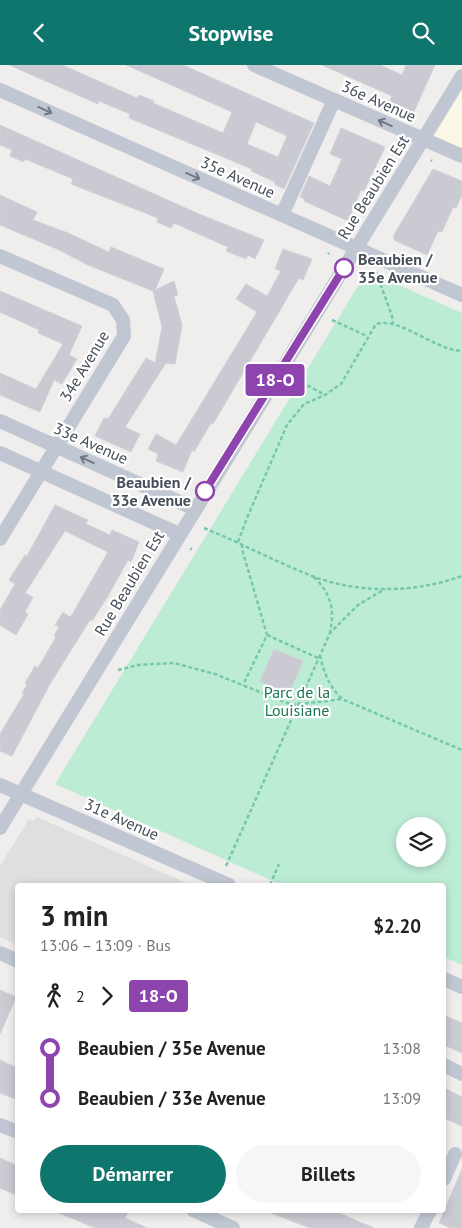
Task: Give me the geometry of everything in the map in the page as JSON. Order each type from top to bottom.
[{"type":"street","name":"36e Avenue","points":[[254,65],[462,156]]},
{"type":"street","name":"Rue Beaubien Est","points":[[0,828],[462,76]]},
{"type":"street","name":"35e Avenue","points":[[0,90],[462,295]]},
{"type":"street","points":[[282,215],[334,100]]},
{"type":"street","name":"34e Avenue","points":[[0,256],[114,305],[123,320],[124,336],[0,539]]},
{"type":"street","name":"33e Avenue","points":[[0,421],[195,509]]},
{"type":"street","points":[[0,453],[179,534]]},
{"type":"street","name":"31e Avenue","points":[[0,785],[224,883]]},
{"type":"street","points":[[0,953],[15,960]]},
{"type":"street","points":[[446,980],[462,987]]},
{"type":"street","points":[[446,1066],[462,1073]]},
{"type":"street","points":[[0,1125],[15,1131]]},
{"type":"street","points":[[446,1174],[454,1153]]},
{"type":"street","points":[[200,1213],[233,1228]]},
{"type":"street","points":[[422,1228],[429,1213]]},
{"type":"path","points":[[376,271],[392,315],[393,324]]},
{"type":"path","points":[[332,320],[368,336]]},
{"type":"path","points":[[238,542],[246,518],[265,480],[287,425],[304,404],[325,395],[341,384],[376,323],[393,324],[438,345],[462,351]]},
{"type":"path","points":[[296,379],[325,395]]},
{"type":"path","points":[[204,528],[313,576],[349,585],[385,589],[434,585],[462,576]]},
{"type":"path","points":[[242,544],[268,635],[243,685]]},
{"type":"path","points":[[226,866],[330,633],[333,619],[331,601],[323,586],[313,576]]},
{"type":"path","points":[[330,633],[350,611],[385,589]]},
{"type":"path","points":[[268,635],[319,656],[326,677],[342,699],[462,750]]},
{"type":"path","points":[[118,670],[138,665],[174,663],[188,665],[297,705],[342,699]]},
{"type":"path","points":[[271,883],[279,864]]},
{"type":"shaded area","points":[[462,74],[462,151],[431,136]]},
{"type":"shaded area","points":[[37,817],[186,883],[15,883],[15,944],[0,937],[0,866],[29,819],[34,821]]},
{"type":"green space","name":"Parc de la Louisiane","points":[[367,271],[462,313],[462,965],[446,958],[446,883],[278,883],[55,784]]},
{"type":"building","points":[[9,65],[62,65],[137,98],[139,95],[154,101],[153,103],[223,133],[232,112],[126,65],[183,65],[314,123],[284,189],[274,184],[275,182],[251,171],[252,169],[129,118],[130,114],[99,101],[98,104]],"holes":[[[256,122],[287,136],[278,157],[247,144]]]},
{"type":"building","points":[[322,65],[380,65],[402,75],[406,65],[435,65],[413,114],[389,103],[392,96]]},
{"type":"building","points":[[0,125],[199,214],[264,240],[255,259],[248,255],[246,259],[226,251],[228,247],[174,223],[171,228],[157,222],[158,218],[71,184],[73,179],[25,159],[24,162],[10,156],[12,150],[0,145]]},
{"type":"building","points":[[341,128],[385,147],[364,191],[361,190],[348,221],[304,201],[305,199],[300,197],[309,176],[330,186],[342,159],[330,154]]},
{"type":"building","points":[[433,169],[462,181],[462,195],[456,208],[453,207],[442,232],[438,231],[427,255],[394,240],[394,235]]},
{"type":"building","points":[[0,195],[37,212],[33,220],[68,233],[109,252],[111,247],[164,269],[155,290],[174,281],[178,295],[174,296],[182,325],[175,364],[166,363],[125,427],[140,434],[131,452],[95,436],[104,418],[108,419],[146,358],[155,363],[162,327],[153,291],[88,265],[57,249],[0,225]]},
{"type":"building","points":[[283,249],[312,259],[303,280],[299,278],[213,424],[211,423],[194,452],[192,450],[183,472],[156,461],[158,454],[148,449],[156,434],[176,445],[257,312],[236,299],[246,284],[267,296],[281,271],[275,269]]},
{"type":"building","points":[[0,291],[82,326],[69,355],[77,359],[62,384],[54,380],[40,412],[0,395],[0,373],[36,389],[63,344],[38,333],[39,330],[0,312]]},
{"type":"building","points":[[55,505],[88,520],[86,524],[110,535],[112,530],[139,542],[131,562],[128,560],[108,596],[92,621],[90,620],[50,684],[12,756],[0,751],[0,734],[24,694],[22,693],[27,685],[25,683],[35,666],[38,668],[56,637],[54,636],[59,627],[55,625],[63,612],[70,617],[73,613],[108,552],[65,531],[25,593],[33,597],[25,612],[28,614],[16,635],[0,625],[0,610],[15,584],[9,580],[25,555],[27,556]]},
{"type":"building","points":[[274,649],[303,661],[289,694],[260,681]]},
{"type":"building","points":[[0,990],[15,997],[15,999],[0,1034]]},
{"type":"building","points":[[446,1016],[462,1023],[462,1053],[446,1046]]},
{"type":"building","points":[[0,1060],[15,1067],[15,1099],[0,1093]]},
{"type":"building","points":[[446,1089],[462,1097],[462,1126],[446,1119]]},
{"type":"building","points":[[0,1158],[15,1165],[15,1195],[0,1188]]},
{"type":"building","points":[[462,1169],[462,1228],[451,1228],[439,1223],[443,1213],[446,1213],[446,1207]]},
{"type":"building","points":[[59,1213],[128,1213],[125,1218],[147,1228],[95,1228]]},
{"type":"building","points":[[271,1213],[339,1213],[374,1228],[310,1228]]},
{"type":"bus line","name":"18-O","points":[[205,491],[344,268]]},
{"type":"place","name":"Beaubien / 35e Avenue","points":[[344,268]]},
{"type":"place","name":"Beaubien / 33e Avenue","points":[[205,491]]}]
